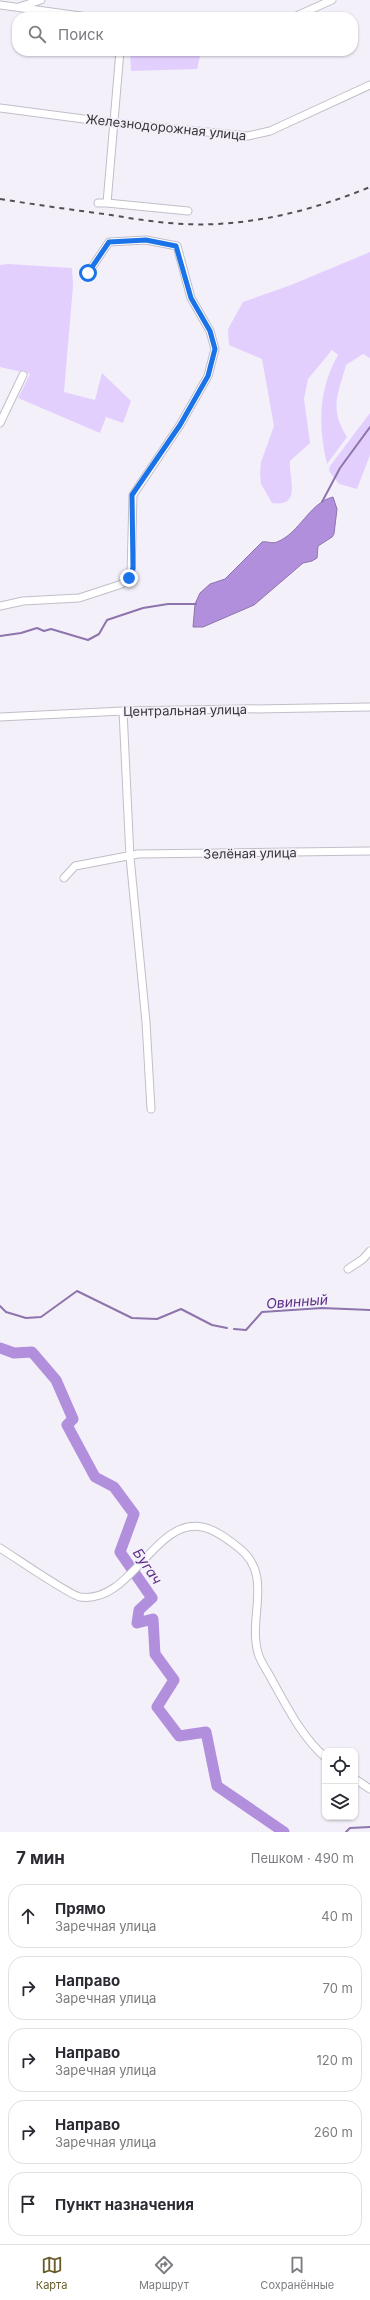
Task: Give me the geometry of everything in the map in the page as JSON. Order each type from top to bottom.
[{"type":"street","points":[[16,8],[41,0]]},
{"type":"street","points":[[305,12],[332,0]]},
{"type":"street","points":[[0,5],[48,12]]},
{"type":"street","points":[[107,203],[120,56]]},
{"type":"street","name":"Железнодорожная улица","points":[[0,108],[114,123],[253,135],[270,131],[370,84]]},
{"type":"street","points":[[98,203],[188,212]]},
{"type":"street","points":[[0,606],[23,601],[79,598],[118,586],[126,581],[133,568],[132,495],[180,425],[208,376],[214,356],[215,349],[210,331],[191,298],[176,246],[146,240],[109,242],[88,273]]},
{"type":"street","points":[[0,423],[23,375]]},
{"type":"street","name":"Центральная улица","points":[[0,717],[123,711],[370,707]]},
{"type":"street","points":[[123,711],[130,857],[146,1022],[150,1109]]},
{"type":"street","name":"Зелёная улица","points":[[64,878],[75,866],[130,857],[138,854],[370,851]]},
{"type":"street","points":[[348,1269],[363,1259],[370,1251]]},
{"type":"street","points":[[0,1548],[77,1597],[93,1598],[110,1591],[128,1577],[142,1561],[177,1531],[193,1526],[206,1528],[231,1542],[245,1553],[254,1565],[257,1576],[256,1638],[259,1656],[300,1728],[315,1748],[322,1754]]},
{"type":"street","points":[[358,1781],[370,1789]]},
{"type":"shaded area","points":[[130,56],[200,56],[197,69],[131,71]]},
{"type":"shaded area","points":[[370,252],[370,358],[363,354],[346,365],[337,401],[338,418],[347,437],[327,464],[321,422],[323,395],[331,368],[338,355],[332,350],[308,379],[304,399],[310,443],[290,461],[292,482],[291,496],[288,501],[282,503],[272,503],[261,484],[260,474],[261,462],[274,426],[262,359],[229,345],[228,329],[243,302],[291,285]]},
{"type":"shaded area","points":[[8,264],[72,268],[73,286],[64,392],[95,400],[102,373],[131,401],[123,423],[106,417],[100,433],[18,398],[30,374],[0,367],[0,265]]},
{"type":"shaded area","points":[[370,413],[370,455],[357,489],[339,484],[329,471],[330,466]]},
{"type":"shaded area","points":[[333,497],[337,509],[334,534],[318,546],[317,558],[303,563],[254,605],[203,627],[193,627],[195,604],[200,593],[210,584],[225,579],[262,542],[275,543],[285,538],[317,505]]},
{"type":"waterway","points":[[322,502],[340,468],[370,427]]},
{"type":"waterway","points":[[0,636],[21,633],[37,628],[44,631],[51,629],[88,640],[99,634],[107,620],[143,608],[168,604],[196,604]]},
{"type":"waterway","name":"Овинный","points":[[0,1306],[6,1312],[26,1318],[41,1317],[77,1291],[132,1318],[157,1319],[181,1309],[212,1325],[227,1328]]},
{"type":"waterway","name":"Овинный","points":[[234,1329],[246,1330],[262,1312],[322,1308],[370,1310]]},
{"type":"waterway","name":"Бугач","points":[[0,1348],[14,1353],[32,1352],[56,1380],[73,1419],[67,1425],[95,1477],[114,1487],[134,1514],[120,1552],[152,1598],[139,1610],[137,1623],[153,1619],[155,1654],[174,1680],[157,1707],[179,1736],[206,1732],[217,1786],[284,1832]]},
{"type":"waterway","points":[[346,1832],[350,1828],[370,1827]]},
{"type":"railway","points":[[0,199],[177,224],[217,224],[257,220],[295,212],[333,201],[370,187]]},
{"type":"route","points":[[88,273],[103,248],[109,242],[146,240],[176,246],[191,298],[210,331],[215,349],[208,376],[198,391],[180,425],[132,495],[133,568],[129,578]]}]
